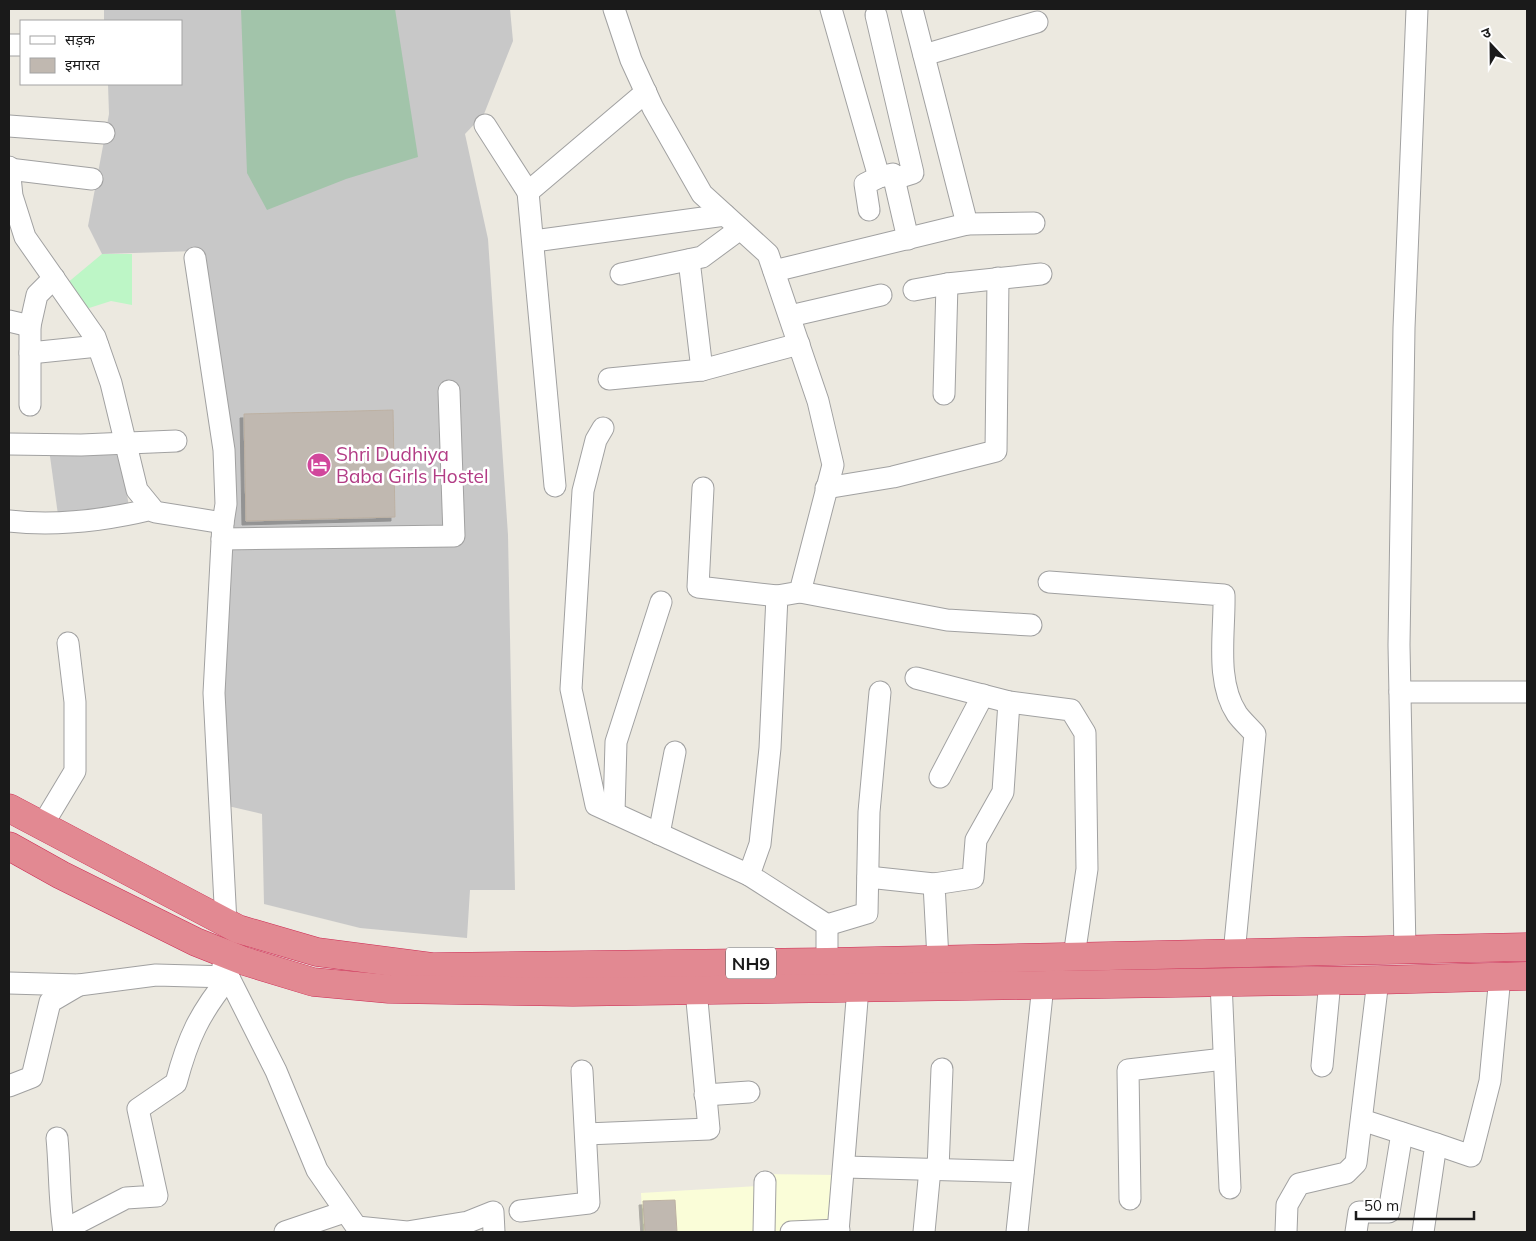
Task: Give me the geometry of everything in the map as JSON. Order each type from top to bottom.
[{"type":"highway","name":"NH9","points":[[9,808],[238,929],[317,952],[432,967],[938,960],[1527,947]]},
{"type":"highway","name":"NH9","points":[[9,846],[61,875],[215,950],[244,961],[312,982],[389,989],[573,992],[1330,981],[1527,976]]},
{"type":"street","points":[[614,9],[631,60],[646,92],[702,194],[768,254],[818,400],[832,465],[800,592]]},
{"type":"street","points":[[832,9],[908,239]]},
{"type":"street","points":[[912,9],[967,224]]},
{"type":"street","points":[[1405,950],[1400,692],[1404,338],[1417,9]]},
{"type":"street","points":[[869,210],[865,184],[913,173],[876,15]]},
{"type":"street","points":[[924,55],[1037,22]]},
{"type":"street","points":[[528,192],[646,92]]},
{"type":"street","points":[[485,125],[528,192],[556,486]]},
{"type":"street","points":[[9,126],[104,133]]},
{"type":"street","points":[[92,179],[9,168],[17,238],[54,278],[95,337],[111,383],[137,490],[155,512],[222,531],[454,536],[449,391]]},
{"type":"street","points":[[534,241],[733,222]]},
{"type":"street","points":[[621,274],[702,258],[733,222]]},
{"type":"street","points":[[774,271],[967,224],[1034,223]]},
{"type":"street","points":[[195,258],[224,450],[226,504],[222,531],[214,692],[226,923]]},
{"type":"street","points":[[689,260],[702,370]]},
{"type":"street","points":[[914,290],[946,284],[1041,274]]},
{"type":"street","points":[[30,404],[30,326],[38,295],[54,278]]},
{"type":"street","points":[[826,488],[892,477],[996,451],[998,278]]},
{"type":"street","points":[[944,394],[946,284]]},
{"type":"street","points":[[790,316],[881,295]]},
{"type":"street","points":[[9,322],[30,326]]},
{"type":"street","points":[[609,379],[702,370],[800,344]]},
{"type":"street","points":[[30,353],[98,346]]},
{"type":"street","points":[[603,428],[596,440],[583,491],[571,689],[596,805],[749,874],[827,925],[868,913],[869,812],[880,692]]},
{"type":"street","points":[[9,444],[126,444],[176,441]]},
{"type":"street","points":[[703,488],[698,587],[777,596],[800,592],[946,620],[1031,625]]},
{"type":"street","points":[[9,521],[34,524],[127,515],[152,509]]},
{"type":"street","points":[[1049,582],[1224,594],[1223,660],[1227,694],[1237,714],[1255,734],[1234,954]]},
{"type":"street","points":[[749,874],[760,844],[770,748],[777,596]]},
{"type":"street","points":[[614,813],[616,742],[661,602]]},
{"type":"street","points":[[42,826],[75,771],[75,702],[68,643]]},
{"type":"street","points":[[916,678],[1009,702],[1071,710],[1085,733],[1088,869],[1074,956]]},
{"type":"street","points":[[1400,692],[1527,692]]},
{"type":"street","points":[[940,777],[983,695]]},
{"type":"street","points":[[868,877],[934,884],[973,878],[976,840],[1003,792],[1009,702]]},
{"type":"street","points":[[659,834],[675,752]]},
{"type":"street","points":[[934,884],[938,960]]},
{"type":"street","points":[[827,925],[827,962]]},
{"type":"street","points":[[215,950],[276,1071],[317,1170],[354,1224]]},
{"type":"street","points":[[9,983],[80,985],[156,975],[230,977]]},
{"type":"street","points":[[1362,1120],[1471,1156],[1490,1081],[1500,976]]},
{"type":"street","points":[[57,1138],[64,1231],[126,1198],[157,1196],[138,1109],[176,1083],[186,1046],[203,1012],[230,977]]},
{"type":"street","points":[[1286,1232],[1287,1205],[1299,1184],[1346,1173],[1356,1163],[1378,980]]},
{"type":"street","points":[[1322,1066],[1330,981]]},
{"type":"street","points":[[1221,982],[1230,1188]]},
{"type":"street","points":[[9,1086],[32,1077],[50,1002],[80,985]]},
{"type":"street","points":[[1017,1232],[1043,985]]},
{"type":"street","points":[[791,1232],[839,1231],[846,1167],[858,988]]},
{"type":"street","points":[[586,1134],[708,1129],[696,990]]},
{"type":"street","points":[[1130,1199],[1128,1070],[1224,1059]]},
{"type":"street","points":[[924,1232],[934,1169],[942,1069]]},
{"type":"street","points":[[520,1211],[589,1203],[582,1072]]},
{"type":"street","points":[[706,1095],[750,1092]]},
{"type":"street","points":[[1356,1232],[1359,1212],[1389,1212],[1402,1133]]},
{"type":"street","points":[[1423,1232],[1436,1144]]},
{"type":"street","points":[[846,1167],[1023,1172]]},
{"type":"street","points":[[764,1232],[765,1182]]},
{"type":"street","points":[[285,1232],[354,1224],[407,1232],[468,1222],[493,1212],[494,1232]]},
{"type":"shaded area","points":[[104,9],[510,9],[513,41],[484,114],[465,134],[488,239],[508,535],[515,890],[470,890],[467,938],[360,928],[264,904],[262,814],[228,806],[224,685],[232,466],[196,251],[102,254],[88,226],[109,114],[108,85],[182,85],[182,20],[104,20]]},
{"type":"shaded area","points":[[241,9],[395,9],[418,157],[346,179],[267,210],[247,173]]},
{"type":"shaded area","points":[[49,449],[121,450],[129,508],[58,515]]},
{"type":"shaded area","points":[[758,1174],[837,1175],[831,1232],[643,1232],[641,1193],[758,1186]]},
{"type":"green space","points":[[102,254],[132,254],[132,305],[111,301],[86,309],[66,284]]},
{"type":"building","name":"Shri Dudhiya Baba Girls Hostel","points":[[393,410],[395,517],[246,521],[244,414]]},
{"type":"building","points":[[675,1200],[677,1232],[645,1232],[643,1201]]},
{"type":"place","name":"Shri Dudhiya Baba Girls Hostel","points":[[319,465]]}]
